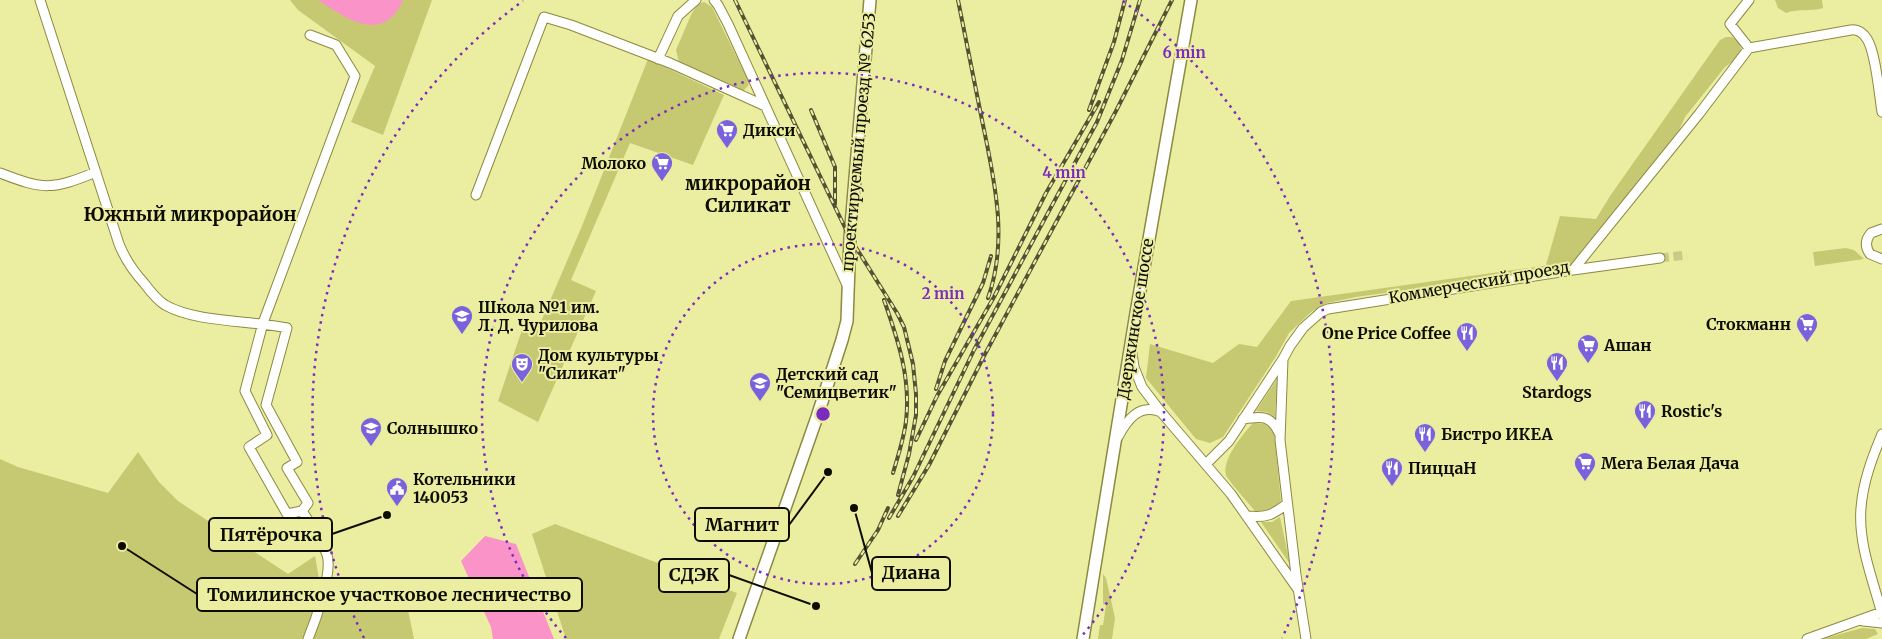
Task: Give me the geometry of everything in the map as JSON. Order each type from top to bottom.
[{"type":"street","points":[[40,0],[125,258],[140,279],[164,305],[176,310],[207,319],[263,323],[287,328],[266,406],[297,462],[288,468],[308,502],[302,511],[295,514],[286,513],[249,446],[267,435],[245,391],[263,323],[355,76],[336,45],[310,34]]},
{"type":"street","points":[[658,59],[678,16],[696,0]]},
{"type":"street","points":[[714,0],[728,24],[847,285]]},
{"type":"street","name":"проектируемый проезд № 6253","points":[[739,639],[842,340],[846,321],[847,285],[870,0]]},
{"type":"street","name":"Дзержинское шоссе","points":[[1083,639],[1132,338],[1191,0]]},
{"type":"street","points":[[1749,0],[1730,24],[1749,48],[1851,30],[1860,32],[1867,39],[1871,49],[1882,112]]},
{"type":"street","points":[[476,195],[544,17],[658,59],[765,106]]},
{"type":"street","name":"Коммерческий проезд","points":[[1306,639],[1298,591],[1280,436],[1283,359],[1296,337],[1303,328],[1328,308],[1573,270],[1749,48]]},
{"type":"street","points":[[0,173],[46,187],[71,182],[96,172]]},
{"type":"street","points":[[1882,230],[1871,233],[1866,242],[1870,254],[1882,258]]},
{"type":"street","points":[[1573,270],[1660,258]]},
{"type":"street","points":[[1132,338],[1134,367],[1142,387],[1247,516],[1298,591]]},
{"type":"street","points":[[1206,464],[1229,441],[1283,359]]},
{"type":"street","points":[[1115,442],[1134,414],[1146,408],[1161,412]]},
{"type":"street","points":[[1243,418],[1261,416],[1268,418],[1276,426],[1280,436]]},
{"type":"street","points":[[1807,639],[1882,613],[1864,542],[1861,510],[1870,466],[1882,434]]},
{"type":"street","points":[[1247,516],[1260,518],[1269,516],[1287,504]]},
{"type":"street","points":[[302,511],[322,543],[328,557],[325,583],[308,639]]},
{"type":"street","points":[[1858,622],[1882,624]]},
{"type":"shaded area","points":[[290,0],[432,0],[383,135],[351,122],[375,66],[298,10]]},
{"type":"shaded area","points":[[318,0],[403,0],[395,14],[385,22],[375,25],[352,20]]},
{"type":"shaded area","points":[[1775,0],[1822,0],[1823,8],[1786,13],[1778,8]]},
{"type":"shaded area","points":[[704,2],[712,7],[749,82],[742,92],[679,62],[676,50],[691,15],[698,4]]},
{"type":"shaded area","points":[[1732,37],[1739,42],[1742,52],[1725,67],[1685,117],[1679,130],[1569,268],[1356,297],[1327,303],[1311,312],[1289,333],[1275,358],[1223,437],[1210,443],[1196,439],[1146,378],[1150,344],[1213,363],[1239,344],[1257,347],[1291,301],[1546,265],[1560,216],[1596,219],[1610,196],[1720,40]]},
{"type":"shaded area","points":[[648,59],[724,95],[693,165],[630,143],[571,280],[596,291],[538,422],[498,401],[526,318],[540,324],[582,226]]},
{"type":"shaded area","points":[[1846,248],[1854,250],[1864,259],[1815,266],[1813,252]]},
{"type":"shaded area","points":[[1277,379],[1275,417],[1267,412],[1256,411]]},
{"type":"shaded area","points":[[1253,423],[1265,424],[1274,432],[1281,501],[1272,509],[1263,512],[1255,511],[1227,477],[1225,471],[1233,449]]},
{"type":"shaded area","points":[[138,452],[159,482],[178,501],[288,574],[315,556],[323,602],[403,586],[414,639],[0,639],[0,459],[18,467],[108,493]]},
{"type":"shaded area","points":[[1280,517],[1290,564],[1261,522],[1272,522]]},
{"type":"shaded area","points":[[555,524],[737,593],[719,639],[566,639],[532,534]]},
{"type":"shaded area","points":[[485,536],[516,544],[554,639],[493,639],[491,627],[461,561]]},
{"type":"shaded area","points":[[1103,574],[1106,578],[1115,618],[1112,639],[1098,639],[1100,625],[1103,625],[1106,605],[1103,604]]},
{"type":"shaded area","points":[[1862,628],[1875,629],[1878,634],[1866,639],[1822,639]]},
{"type":"tunnel","points":[[1660,258],[1687,255]]},
{"type":"railway","points":[[735,0],[850,238],[904,327],[913,364],[916,415],[909,454],[898,495]]},
{"type":"railway","points":[[958,0],[995,187],[998,254],[988,298]]},
{"type":"railway","points":[[1089,110],[1114,42],[1125,0]]},
{"type":"railway","points":[[889,518],[913,477],[974,350],[1097,122],[1122,60],[1140,0]]},
{"type":"railway","points":[[898,516],[929,465],[984,356],[1116,111],[1172,0]]},
{"type":"railway","points":[[916,440],[937,396],[994,297],[1046,193],[1099,102]]},
{"type":"railway","points":[[811,110],[835,167],[835,204]]},
{"type":"railway","points":[[936,389],[945,361],[983,283],[991,256]]},
{"type":"railway","points":[[884,300],[902,359],[907,390],[905,427],[893,473]]},
{"type":"railway","points":[[855,564],[878,530],[888,508]]},
{"type":"place","name":"Дикси","points":[[727,149]]},
{"type":"place","name":"Молоко","points":[[662,182]]},
{"type":"place","name":"Школа №1 им. Л. Д. Чурилова","points":[[462,335]]},
{"type":"place","name":"Стокманн","points":[[1807,343]]},
{"type":"place","name":"One Price Coffee","points":[[1467,352]]},
{"type":"place","name":"Ашан","points":[[1588,364]]},
{"type":"place","name":"Stardogs","points":[[1557,382]]},
{"type":"place","name":"Дом культуры \"Силикат\"","points":[[522,383]]},
{"type":"place","name":"Детский сад \"Семицветик\"","points":[[760,402]]},
{"type":"place","name":"Rostic's","points":[[1645,430]]},
{"type":"place","name":"Солнышко","points":[[371,447]]},
{"type":"place","name":"Бистро ИКЕА","points":[[1425,453]]},
{"type":"place","name":"Магнит","points":[[828,472]]},
{"type":"place","name":"Мега Белая Дача","points":[[1585,482]]},
{"type":"place","name":"ПиццаН","points":[[1392,487]]},
{"type":"place","name":"Котельники 140053","points":[[397,507]]},
{"type":"place","name":"Диана","points":[[854,508]]},
{"type":"place","name":"Пятёрочка","points":[[387,515]]},
{"type":"place","name":"Томилинское участковое лесничество","points":[[122,546]]},
{"type":"place","name":"СДЭК","points":[[816,606]]},
{"type":"district","name":"микрорайон Силикат","points":[[748,194]]},
{"type":"district","name":"Южный микрорайон","points":[[190,214]]}]
